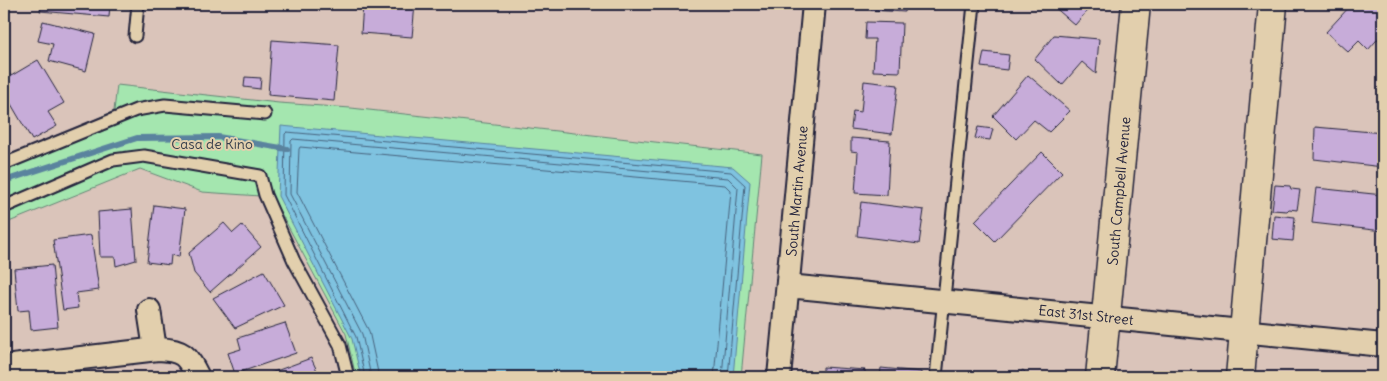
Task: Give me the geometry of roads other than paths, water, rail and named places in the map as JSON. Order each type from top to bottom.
[{"type":"street","name":"South Martin Avenue","points":[[780,377],[814,4]]},
{"type":"street","name":"South Campbell Avenue","points":[[1100,377],[1136,4]]},
{"type":"street","points":[[1240,377],[1273,4]]},
{"type":"street","name":"East 31st Street","points":[[788,286],[1383,345]]},
{"type":"street","points":[[149,310],[155,349]]},
{"type":"street","points":[[4,367],[155,349],[179,352],[191,362],[198,377]]},
{"type":"lane","points":[[135,36],[138,4]]},
{"type":"lane","points":[[936,377],[974,4]]},
{"type":"lane","points":[[4,164],[136,110],[165,105],[264,114]]},
{"type":"lane","points":[[4,207],[113,160],[144,156],[260,176],[265,195],[294,261],[340,345],[348,377]]},
{"type":"water","points":[[281,126],[733,167],[750,182],[733,377],[361,377],[352,339],[278,196]]},
{"type":"waterway","points":[[4,181],[137,138],[218,137],[287,149]]},
{"type":"park label","name":"Casa de Kino","points":[[212,144]]}]
